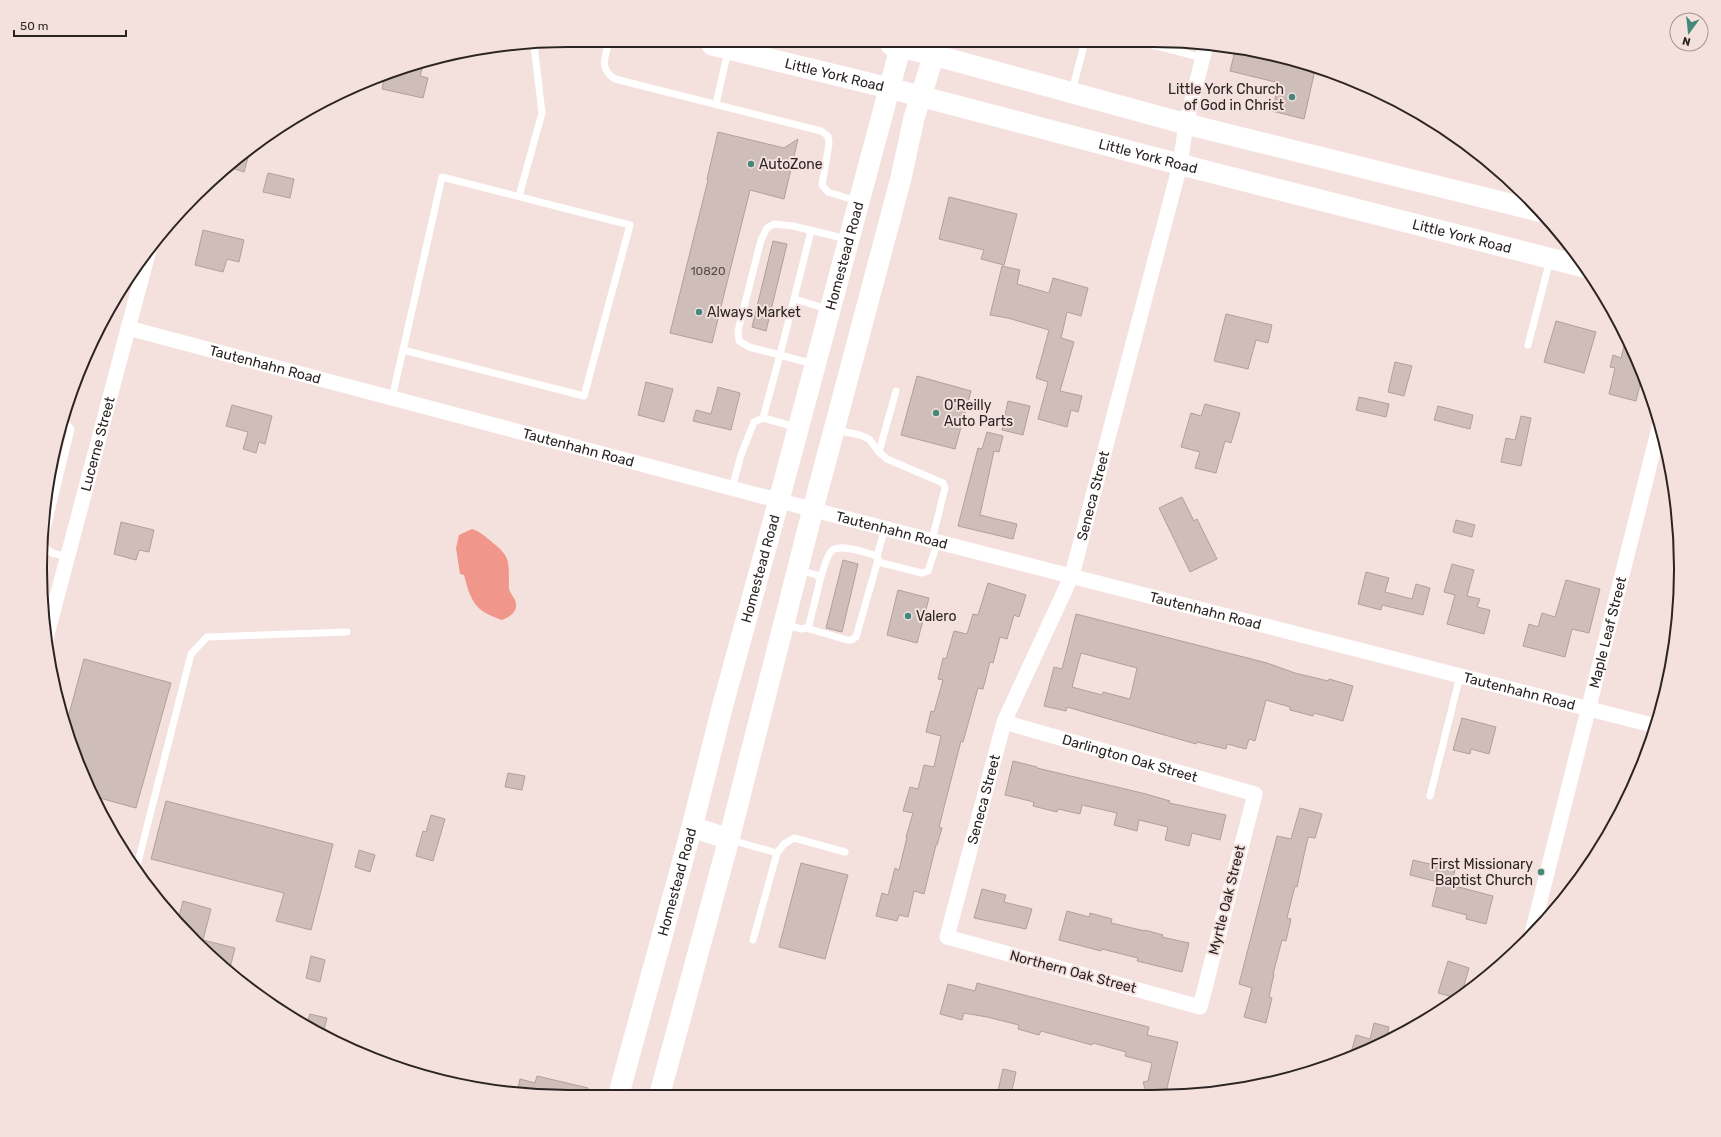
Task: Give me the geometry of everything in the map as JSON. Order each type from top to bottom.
[{"type":"main road","name":"Little York Road","points":[[720,47],[889,88],[1180,165],[1576,265]]},
{"type":"main road","name":"Homestead Road","points":[[620,1090],[692,828],[722,708],[849,240],[889,88],[897,47]]},
{"type":"main road","points":[[913,47],[936,50],[1071,92],[1186,124],[1530,209]]},
{"type":"main road","points":[[661,1090],[729,839],[813,509],[901,178],[920,96],[936,50]]},
{"type":"main road","points":[[692,828],[729,839]]},
{"type":"street","name":"Seneca Street","points":[[947,937],[1004,722],[1072,575],[1180,165],[1186,124],[1205,51]]},
{"type":"street","name":"Lucerne Street","points":[[50,624],[145,265]]},
{"type":"street","name":"Tautenhahn Road","points":[[128,328],[935,541],[1650,724]]},
{"type":"street","name":"Maple Leaf Street","points":[[1535,923],[1657,437]]},
{"type":"street","name":"Darlington Oak Street","points":[[1004,722],[1255,794]]},
{"type":"street","name":"Myrtle Oak Street","points":[[1200,1007],[1255,794]]},
{"type":"street","name":"Northern Oak Street","points":[[947,937],[1200,1007]]},
{"type":"lane","points":[[608,47],[604,63],[606,70],[616,79],[821,131],[828,136],[829,144],[822,184],[828,192],[859,202]]},
{"type":"lane","points":[[716,104],[720,47]]},
{"type":"lane","points":[[1071,92],[1083,47]]},
{"type":"lane","points":[[519,196],[542,113],[534,48]]},
{"type":"lane","points":[[1176,48],[1205,51]]},
{"type":"lane","points":[[392,398],[442,177],[630,224],[584,396],[403,350]]},
{"type":"lane","points":[[816,364],[749,347],[739,341],[738,331],[761,240],[767,228],[774,224],[794,226],[849,240]]},
{"type":"lane","points":[[763,418],[811,231]]},
{"type":"lane","points":[[1528,345],[1551,258]]},
{"type":"lane","points":[[794,299],[830,309]]},
{"type":"lane","points":[[879,452],[896,391]]},
{"type":"lane","points":[[732,488],[750,428],[754,422],[763,418],[799,427]]},
{"type":"lane","points":[[50,515],[71,429],[68,425]]},
{"type":"lane","points":[[806,628],[809,625],[820,580],[830,552],[835,548],[842,547],[877,558],[882,563],[922,573],[928,571],[930,568],[945,488],[943,483],[887,459],[879,452],[875,444],[869,439],[860,435],[834,429]]},
{"type":"lane","points":[[784,624],[802,629],[806,628],[847,640],[856,637],[886,528]]},
{"type":"lane","points":[[48,549],[52,553],[68,557]]},
{"type":"lane","points":[[798,570],[817,575],[820,580]]},
{"type":"lane","points":[[138,862],[191,654],[196,648],[207,637],[347,632]]},
{"type":"lane","points":[[1430,796],[1460,676]]},
{"type":"lane","points":[[753,940],[777,852],[784,844],[794,838],[844,852]]},
{"type":"lane","points":[[729,839],[777,852]]},
{"type":"shaded area","points":[[472,529],[481,533],[499,548],[507,558],[509,568],[509,589],[515,600],[516,607],[511,615],[502,620],[493,617],[480,609],[472,599],[464,575],[460,574],[456,548],[459,535]]},
{"type":"building","name":"Little York Church of God in Christ","points":[[1234,53],[1287,65],[1314,73],[1304,119],[1272,111],[1279,83],[1230,71]]},
{"type":"building","points":[[422,69],[420,76],[428,78],[423,98],[382,89],[384,82]]},
{"type":"building","points":[[718,132],[784,148],[798,139],[784,199],[750,190],[712,343],[670,333],[708,180]]},
{"type":"building","points":[[248,157],[244,172],[234,169]]},
{"type":"building","points":[[268,173],[294,179],[290,198],[263,192]]},
{"type":"building","points":[[949,197],[1017,214],[1004,265],[981,259],[984,250],[939,239]]},
{"type":"building","points":[[203,230],[244,240],[239,262],[227,259],[223,272],[195,265]]},
{"type":"building","points":[[773,241],[787,244],[766,331],[752,327]]},
{"type":"building","points":[[1002,266],[1020,270],[1017,284],[1049,293],[1053,278],[1088,288],[1081,316],[1067,312],[1061,338],[1074,342],[1060,391],[1082,396],[1078,412],[1071,410],[1067,427],[1038,419],[1048,382],[1036,378],[1049,330],[1008,318],[990,315]]},
{"type":"building","points":[[1226,314],[1272,325],[1268,343],[1256,340],[1248,369],[1214,361]]},
{"type":"building","points":[[1556,321],[1596,332],[1584,373],[1544,362]]},
{"type":"building","points":[[1624,347],[1640,385],[1636,401],[1609,394],[1615,368],[1610,367],[1613,355],[1621,358]]},
{"type":"building","points":[[1395,362],[1412,366],[1404,396],[1388,392]]},
{"type":"building","name":"O'Reilly Auto Parts","points":[[917,376],[971,391],[955,449],[901,435]]},
{"type":"building","points":[[646,382],[673,389],[664,422],[638,415]]},
{"type":"building","points":[[718,387],[740,393],[731,430],[693,421],[696,410],[711,414]]},
{"type":"building","points":[[1359,397],[1389,404],[1386,417],[1356,410]]},
{"type":"building","points":[[1008,401],[1030,406],[1023,435],[1002,430]]},
{"type":"building","points":[[1205,404],[1240,413],[1231,443],[1225,441],[1216,473],[1195,468],[1200,452],[1181,447],[1191,413],[1201,416]]},
{"type":"building","points":[[232,405],[272,416],[265,444],[259,442],[256,453],[243,449],[248,432],[226,426]]},
{"type":"building","points":[[1438,406],[1473,415],[1470,429],[1434,420]]},
{"type":"building","points":[[1521,416],[1531,418],[1521,466],[1501,462],[1506,438],[1515,440]]},
{"type":"building","points":[[987,432],[1003,436],[999,452],[994,451],[980,515],[1017,524],[1013,539],[958,526],[978,448],[982,449]]},
{"type":"building","points":[[1182,497],[1194,521],[1197,519],[1217,559],[1190,572],[1159,508]]},
{"type":"building","points":[[1456,520],[1475,525],[1472,537],[1453,532]]},
{"type":"building","points":[[121,522],[154,530],[149,552],[139,550],[136,560],[114,554]]},
{"type":"building","points":[[843,560],[858,564],[842,632],[826,628]]},
{"type":"building","points":[[1452,564],[1474,570],[1467,596],[1480,599],[1477,607],[1490,610],[1484,634],[1447,624],[1455,595],[1444,592]]},
{"type":"building","points":[[1366,572],[1389,578],[1385,592],[1412,599],[1416,584],[1430,588],[1423,615],[1382,605],[1381,610],[1358,604]]},
{"type":"building","points":[[1566,580],[1600,589],[1589,633],[1572,629],[1565,657],[1523,646],[1529,624],[1538,627],[1542,613],[1555,617]]},
{"type":"building","points":[[988,583],[1026,595],[1019,617],[1014,615],[1007,639],[1000,637],[993,663],[990,662],[983,689],[978,688],[963,742],[961,741],[939,827],[942,828],[936,845],[924,894],[914,891],[908,917],[899,915],[897,921],[876,916],[882,893],[888,895],[895,868],[899,870],[913,813],[903,811],[910,787],[918,789],[924,765],[934,767],[941,736],[926,732],[931,711],[934,712],[943,680],[938,679],[943,658],[946,659],[954,631],[967,634],[973,614],[978,615]]},
{"type":"building","name":"Valero","points":[[898,590],[929,598],[917,643],[887,635]]},
{"type":"building","points":[[1076,614],[1267,663],[1295,673],[1328,681],[1329,679],[1353,686],[1343,721],[1314,713],[1313,716],[1290,710],[1290,707],[1266,700],[1255,741],[1249,739],[1246,749],[1227,744],[1226,749],[1197,742],[1196,744],[1067,707],[1066,711],[1044,706],[1054,667],[1062,669]],"holes":[[[1081,653],[1137,668],[1130,699],[1103,692],[1102,695],[1072,687]]]},
{"type":"building","points":[[84,659],[171,683],[136,808],[101,798],[87,768],[69,715]]},
{"type":"building","points":[[1462,718],[1496,727],[1489,754],[1471,749],[1470,754],[1453,750]]},
{"type":"building","points":[[1013,761],[1146,794],[1170,801],[1169,803],[1226,815],[1220,840],[1192,833],[1189,846],[1165,840],[1168,827],[1139,820],[1137,831],[1114,825],[1117,813],[1082,805],[1080,814],[1058,809],[1057,812],[1033,806],[1034,802],[1005,795]]},
{"type":"building","points":[[508,773],[525,776],[522,790],[505,787]]},
{"type":"building","points":[[166,801],[333,844],[311,930],[276,921],[284,893],[151,859]]},
{"type":"building","points":[[1300,808],[1322,814],[1315,838],[1308,837],[1297,887],[1295,886],[1287,918],[1291,919],[1286,941],[1282,940],[1273,974],[1269,997],[1272,998],[1266,1023],[1244,1017],[1252,988],[1239,984],[1277,836],[1291,839]]},
{"type":"building","points":[[431,815],[445,819],[433,861],[416,856],[423,831],[426,832]]},
{"type":"building","points":[[359,850],[375,855],[370,872],[355,867]]},
{"type":"building","points":[[1413,860],[1455,870],[1451,885],[1493,896],[1486,924],[1466,919],[1467,915],[1432,906],[1438,882],[1410,875]]},
{"type":"building","points":[[801,863],[848,875],[825,959],[779,947]]},
{"type":"building","points":[[982,889],[1006,895],[1004,902],[1032,909],[1026,929],[974,918]]},
{"type":"building","points":[[183,901],[211,909],[203,940],[200,937],[179,916]]},
{"type":"building","points":[[1067,911],[1089,917],[1090,913],[1112,919],[1111,923],[1145,930],[1163,935],[1162,937],[1189,943],[1182,972],[1137,961],[1138,958],[1102,949],[1101,951],[1059,940]]},
{"type":"building","points":[[203,940],[235,948],[231,966]]},
{"type":"building","points":[[311,956],[325,960],[320,982],[306,978]]},
{"type":"building","points":[[1448,961],[1469,968],[1464,986],[1450,996],[1438,993]]},
{"type":"building","points":[[977,983],[1149,1027],[1147,1035],[1178,1042],[1167,1090],[1145,1090],[1143,1082],[1148,1081],[1152,1063],[1125,1056],[1126,1052],[1093,1043],[1092,1045],[1041,1031],[1039,1035],[1018,1029],[1019,1025],[987,1017],[964,1013],[962,1020],[940,1014],[948,984],[975,991]]},
{"type":"building","points":[[310,1014],[327,1018],[324,1029],[308,1020]]},
{"type":"building","points":[[1374,1023],[1389,1027],[1387,1034],[1352,1050],[1356,1035],[1370,1039]]},
{"type":"building","points":[[1003,1069],[1016,1072],[1012,1090],[998,1090]]},
{"type":"building","points":[[537,1076],[588,1088],[588,1090],[518,1088],[520,1079],[535,1083]]},
{"type":"place","name":"Little York Church of God in Christ","points":[[1292,97]]},
{"type":"place","name":"AutoZone","points":[[751,164]]},
{"type":"place","name":"Always Market","points":[[699,312]]},
{"type":"place","name":"O'Reilly Auto Parts","points":[[936,413]]},
{"type":"place","name":"Valero","points":[[908,616]]},
{"type":"place","name":"First Missionary Baptist Church","points":[[1541,872]]}]
